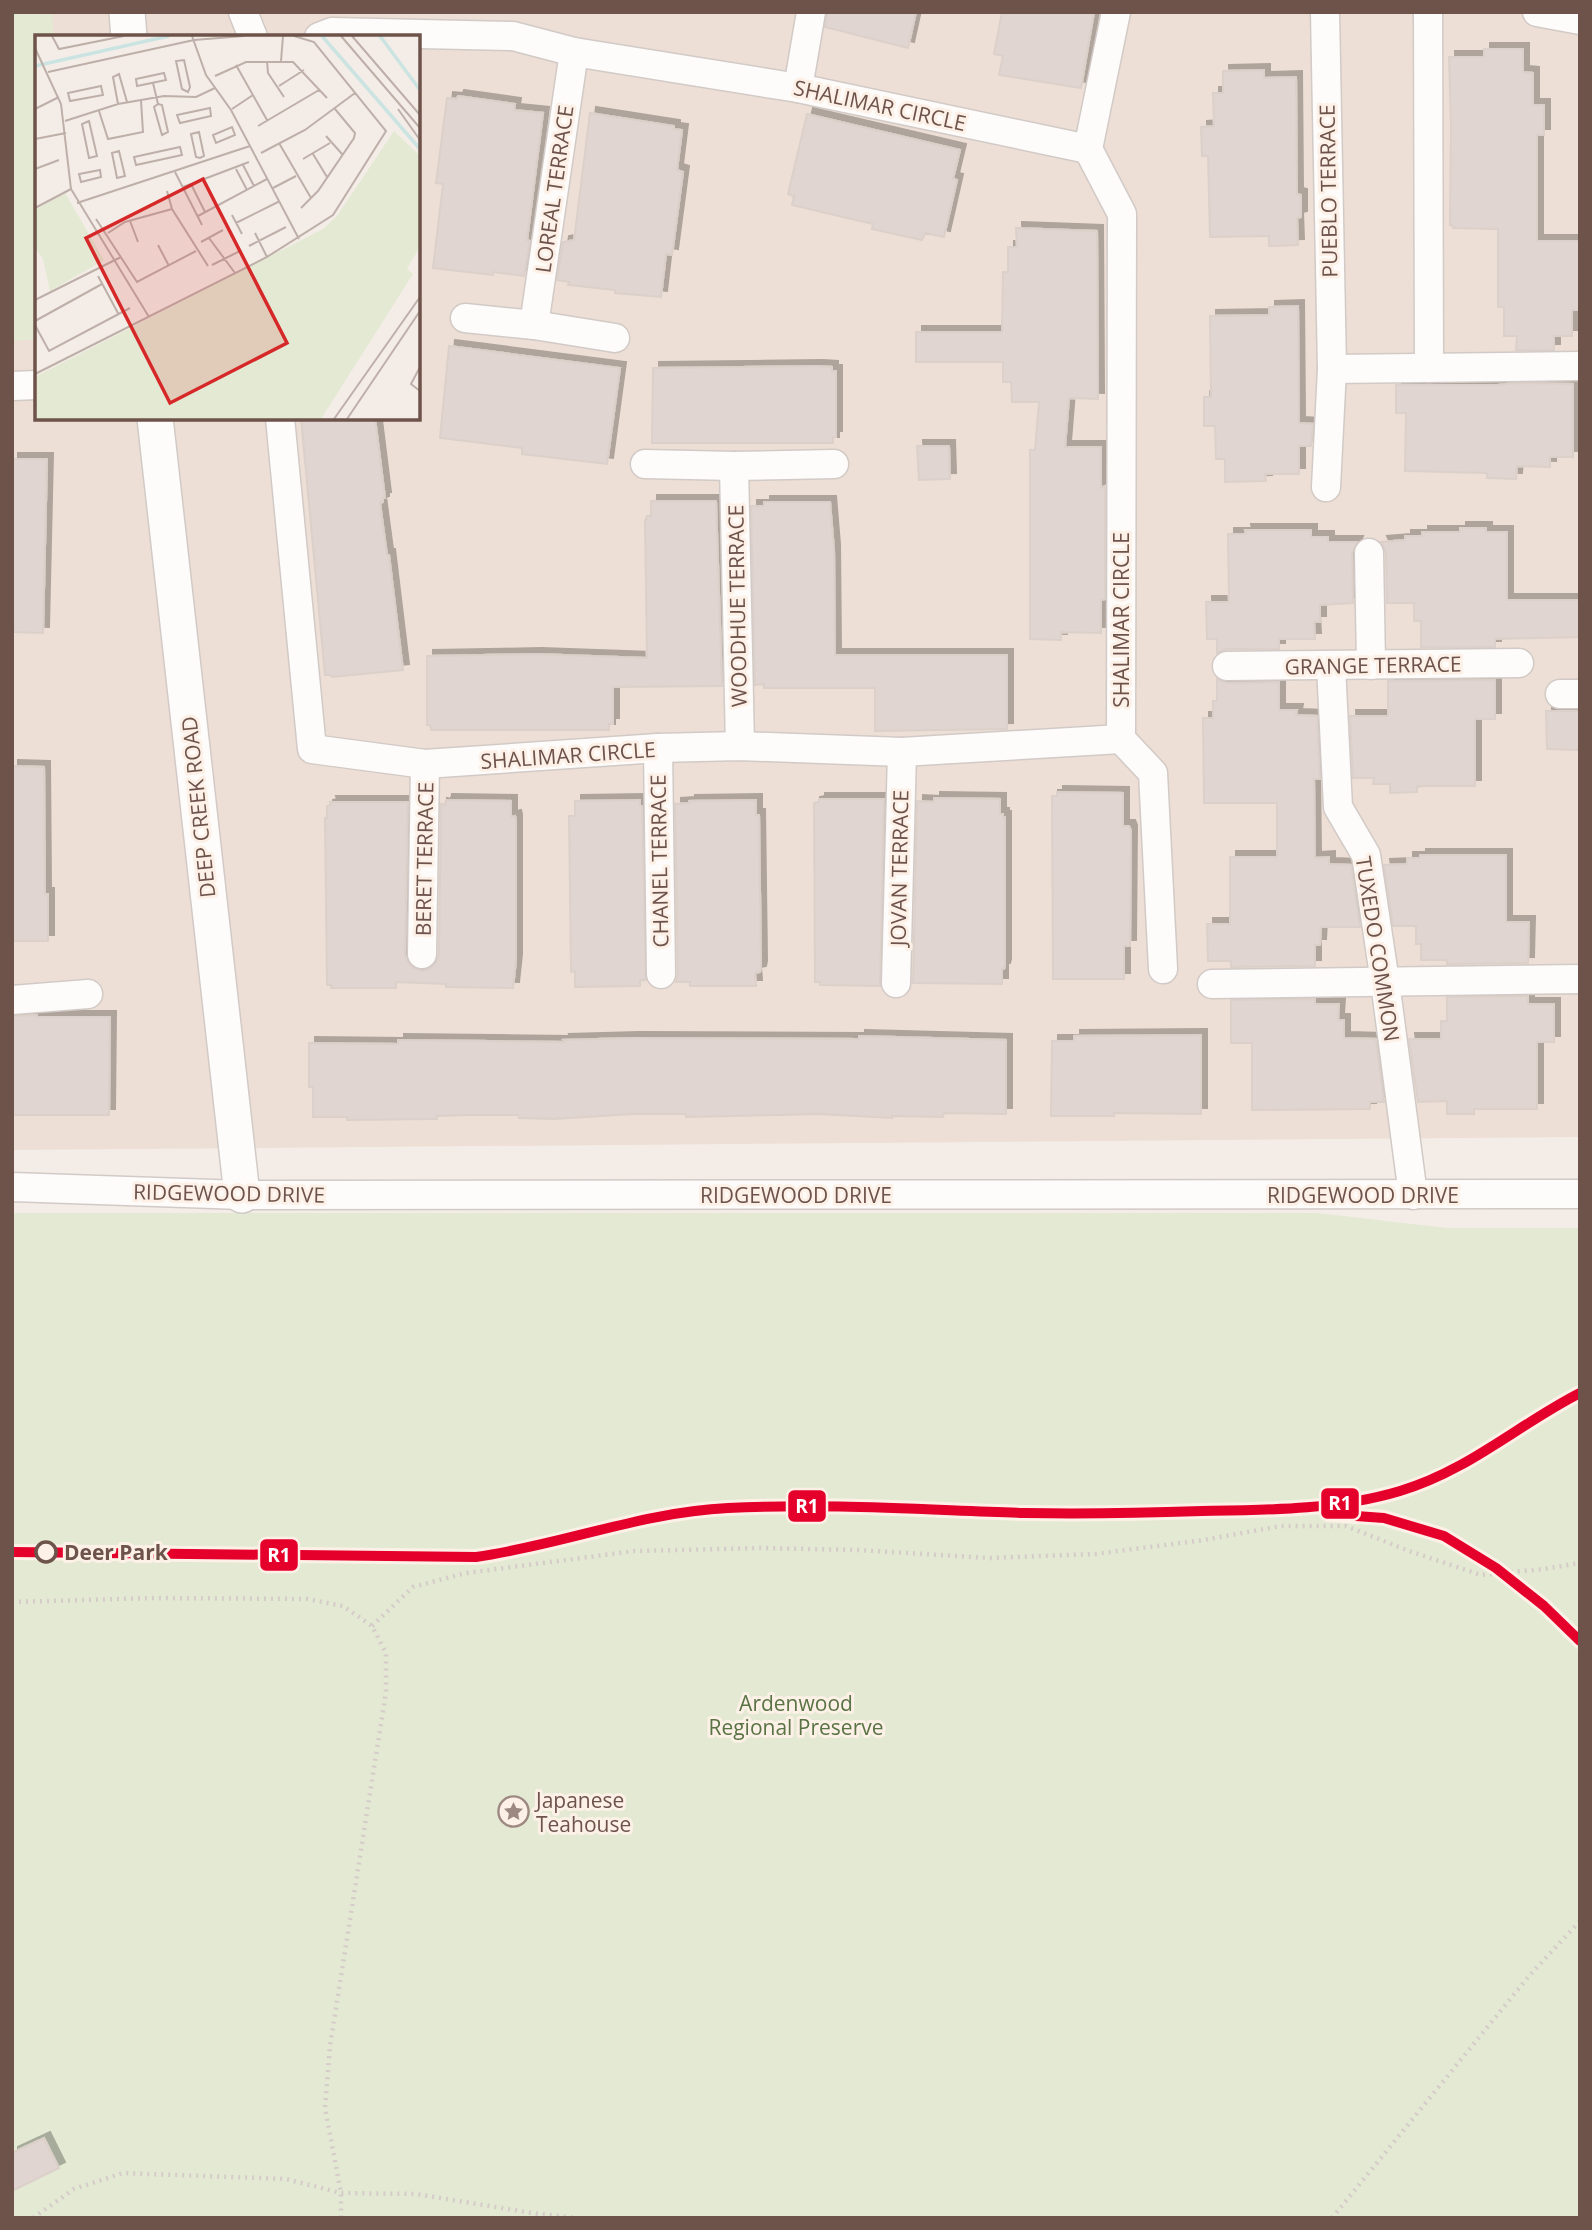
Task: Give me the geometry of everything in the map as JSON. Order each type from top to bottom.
[{"type":"street","points":[[127,12],[129,35]]},
{"type":"street","points":[[243,12],[252,35]]},
{"type":"street","points":[[798,88],[811,12]]},
{"type":"street","points":[[1088,149],[1116,12]]},
{"type":"street","name":"PUEBLO TERRACE","points":[[1325,12],[1332,369],[1326,486]]},
{"type":"street","points":[[1428,12],[1429,368]]},
{"type":"street","points":[[1537,12],[1580,20]]},
{"type":"street","name":"SHALIMAR CIRCLE","points":[[280,420],[312,749],[425,764],[658,748],[740,746],[902,752],[1121,739],[1122,214],[1088,149],[798,88],[574,52],[514,24],[332,32],[324,35]]},
{"type":"street","name":"LOREAL TERRACE","points":[[534,325],[574,52]]},
{"type":"street","points":[[465,318],[534,325],[615,338]]},
{"type":"street","points":[[1332,369],[1580,366]]},
{"type":"street","points":[[12,386],[35,385]]},
{"type":"street","name":"DEEP CREEK ROAD","points":[[155,420],[242,1195]]},
{"type":"street","points":[[645,464],[834,464]]},
{"type":"street","name":"WOODHUE TERRACE","points":[[734,466],[740,746]]},
{"type":"street","points":[[1369,553],[1371,665]]},
{"type":"street","name":"GRANGE TERRACE","points":[[1227,666],[1519,663]]},
{"type":"street","name":"TUXEDO COMMON","points":[[1331,666],[1338,807],[1366,855],[1413,1195]]},
{"type":"street","points":[[1121,739],[1153,773],[1163,969]]},
{"type":"street","name":"CHANEL TERRACE","points":[[658,748],[661,974]]},
{"type":"street","name":"JOVAN TERRACE","points":[[896,983],[902,752]]},
{"type":"street","name":"BERET TERRACE","points":[[422,954],[425,764]]},
{"type":"street","points":[[1212,984],[1580,979]]},
{"type":"street","points":[[12,1000],[88,994]]},
{"type":"street","name":"RIDGEWOOD DRIVE","points":[[12,1188],[242,1195],[1580,1194]]},
{"type":"path","points":[[372,1626],[412,1587],[466,1573],[635,1551],[844,1549],[989,1558],[1095,1554],[1204,1540],[1281,1526],[1346,1526],[1409,1551],[1481,1574],[1580,1563]]},
{"type":"path","points":[[12,1602],[155,1598],[307,1599],[342,1606],[372,1626],[386,1653],[386,1692],[344,1948],[330,2046],[325,2108],[341,2193],[341,2218]]},
{"type":"path","points":[[1332,2218],[1529,1976],[1580,1921]]},
{"type":"path","points":[[33,2218],[74,2189],[123,2173],[286,2179],[341,2193],[416,2194],[576,2218]]},
{"type":"shaded area","points":[[12,12],[1580,12],[1580,1137],[12,1150]]},
{"type":"green space","points":[[12,12],[52,12],[54,35],[35,35],[35,339],[12,341]]},
{"type":"green space","name":"Ardenwood Regional Preserve","points":[[12,1213],[1317,1213],[1447,1228],[1580,1228],[1580,2218],[12,2218]]},
{"type":"building","points":[[827,12],[916,12],[908,48],[825,27]]},
{"type":"building","points":[[1002,12],[1094,12],[1081,88],[999,75],[1003,56],[994,54]]},
{"type":"building","points":[[1484,49],[1523,49],[1523,72],[1533,73],[1533,105],[1544,105],[1544,135],[1537,135],[1537,241],[1580,241],[1580,310],[1572,310],[1572,336],[1554,336],[1554,350],[1516,350],[1517,336],[1504,336],[1504,307],[1498,307],[1498,229],[1453,228],[1450,225],[1449,57],[1484,57]]},
{"type":"building","points":[[1264,70],[1264,78],[1296,77],[1297,194],[1301,195],[1301,217],[1297,218],[1298,245],[1269,246],[1269,236],[1210,237],[1208,156],[1202,156],[1201,127],[1214,126],[1213,93],[1223,93],[1223,71]]},
{"type":"building","points":[[458,96],[515,104],[514,110],[543,113],[524,276],[433,268],[443,184],[436,183],[447,98],[457,99]]},
{"type":"building","points":[[590,113],[674,126],[674,129],[682,130],[677,170],[683,172],[672,255],[666,254],[661,297],[615,293],[615,290],[568,285],[569,282],[557,280],[563,242],[574,240]]},
{"type":"building","points":[[807,114],[960,150],[953,179],[957,180],[944,237],[925,233],[922,240],[872,229],[873,224],[792,205],[794,196],[788,194]]},
{"type":"building","points":[[1016,228],[1097,231],[1098,399],[1069,398],[1065,447],[1101,447],[1101,488],[1105,486],[1105,599],[1101,600],[1101,633],[1061,632],[1061,640],[1030,639],[1030,450],[1035,450],[1039,402],[1012,402],[1011,382],[1003,382],[1003,362],[916,362],[916,332],[1002,332],[1003,272],[1008,272],[1008,247],[1017,247]]},
{"type":"building","points":[[1298,306],[1299,423],[1313,424],[1311,446],[1299,446],[1299,474],[1265,474],[1266,481],[1225,482],[1225,459],[1216,459],[1215,426],[1204,426],[1204,397],[1211,397],[1210,316],[1269,315],[1269,307]]},
{"type":"building","points":[[449,346],[620,368],[607,464],[522,454],[522,448],[440,438]]},
{"type":"building","points":[[832,367],[832,371],[836,371],[836,437],[833,437],[833,443],[652,443],[653,368]]},
{"type":"building","points":[[1573,384],[1573,457],[1550,457],[1550,467],[1517,466],[1516,479],[1487,478],[1487,473],[1405,471],[1406,413],[1396,413],[1396,385]]},
{"type":"building","points":[[301,420],[375,420],[385,498],[380,503],[403,670],[332,677],[325,675]]},
{"type":"building","points":[[917,446],[949,446],[950,479],[919,480]]},
{"type":"building","points":[[12,459],[47,459],[43,633],[12,632]]},
{"type":"building","points":[[651,501],[716,501],[722,686],[613,687],[613,724],[609,724],[609,730],[431,730],[430,725],[427,725],[427,656],[536,654],[647,658],[645,521],[647,516],[651,516]]},
{"type":"building","points":[[764,502],[830,502],[834,550],[835,655],[1007,655],[1007,729],[875,731],[875,688],[764,688],[764,684],[755,685],[751,506],[764,506]]},
{"type":"building","points":[[1460,528],[1486,528],[1486,532],[1507,532],[1507,600],[1580,600],[1580,637],[1495,639],[1495,647],[1421,647],[1421,621],[1414,621],[1414,603],[1387,603],[1386,553],[1381,542],[1405,540],[1405,536],[1422,536],[1422,532],[1460,532]]},
{"type":"building","points":[[1245,530],[1311,530],[1311,537],[1328,537],[1328,542],[1357,542],[1352,553],[1353,603],[1320,605],[1320,622],[1314,622],[1315,639],[1279,639],[1279,649],[1227,649],[1217,653],[1217,639],[1207,639],[1206,602],[1229,602],[1228,534],[1246,534]]},
{"type":"building","points":[[1217,679],[1227,683],[1279,682],[1279,710],[1297,710],[1296,715],[1317,716],[1320,779],[1314,779],[1315,858],[1329,857],[1329,864],[1351,865],[1360,927],[1321,927],[1320,945],[1315,945],[1315,966],[1231,967],[1231,961],[1208,961],[1207,924],[1230,924],[1230,857],[1277,857],[1277,803],[1204,803],[1203,718],[1213,718],[1213,701],[1217,701]]},
{"type":"building","points":[[1495,680],[1495,719],[1475,719],[1475,786],[1417,786],[1417,792],[1390,793],[1390,784],[1373,784],[1374,778],[1353,778],[1350,716],[1388,716],[1388,681]]},
{"type":"building","points":[[1546,711],[1580,711],[1580,750],[1547,749]]},
{"type":"building","points":[[12,766],[44,767],[48,941],[12,941]]},
{"type":"building","points":[[1057,792],[1123,793],[1123,826],[1129,826],[1131,831],[1130,946],[1124,946],[1124,979],[1053,979],[1052,796],[1057,796]]},
{"type":"building","points":[[934,798],[1000,799],[1000,814],[1005,817],[1005,965],[1002,969],[1002,984],[913,983],[917,801],[934,802]]},
{"type":"building","points":[[819,799],[884,799],[880,986],[820,985],[820,982],[815,982],[814,803],[819,802]]},
{"type":"building","points":[[446,800],[511,801],[511,817],[515,816],[516,820],[516,960],[513,988],[446,987],[446,984],[396,982],[396,988],[331,988],[331,985],[327,985],[327,806],[331,805],[330,802],[408,802],[405,954],[413,968],[422,971],[436,963],[439,954],[441,804],[445,805]]},
{"type":"building","points":[[640,800],[646,980],[640,980],[640,986],[575,987],[575,971],[571,972],[569,816],[575,816],[575,801]]},
{"type":"building","points":[[756,800],[756,815],[759,815],[761,967],[760,972],[755,973],[756,986],[690,986],[690,982],[676,982],[675,804],[689,801]]},
{"type":"building","points":[[1420,855],[1506,855],[1506,922],[1529,922],[1528,963],[1447,964],[1447,960],[1421,960],[1421,944],[1416,944],[1416,926],[1393,926],[1384,865],[1407,864],[1407,858],[1420,858]]},
{"type":"building","points":[[1528,996],[1528,1004],[1554,1004],[1554,1042],[1537,1042],[1537,1109],[1474,1109],[1474,1114],[1447,1114],[1447,1101],[1418,1102],[1409,1039],[1441,1039],[1441,1021],[1447,1021],[1447,997]]},
{"type":"building","points":[[1315,999],[1315,1004],[1339,1004],[1338,1020],[1344,1020],[1344,1038],[1376,1039],[1384,1102],[1370,1102],[1370,1109],[1252,1110],[1252,1043],[1231,1043],[1231,1000]]},
{"type":"building","points":[[12,1016],[110,1017],[109,1115],[12,1115]]},
{"type":"building","points":[[1201,1035],[1201,1114],[1114,1113],[1114,1116],[1051,1116],[1052,1041],[1074,1041],[1074,1036]]},
{"type":"building","points":[[859,1036],[1006,1040],[1006,1114],[944,1113],[943,1117],[892,1118],[819,1114],[686,1117],[686,1114],[633,1114],[554,1119],[519,1118],[518,1115],[468,1115],[437,1116],[437,1119],[347,1120],[347,1117],[313,1117],[313,1087],[309,1087],[309,1043],[398,1044],[398,1040],[564,1042],[563,1040],[633,1038],[859,1039]]},
{"type":"building","points":[[44,2138],[59,2168],[12,2191],[12,2153]]},
{"type":"transit line","name":"R1","points":[[12,1552],[476,1557],[633,1522],[728,1508],[839,1507],[1025,1513],[1302,1508],[1376,1497],[1425,1482],[1471,1459],[1580,1393]]},
{"type":"transit line","name":"R1","points":[[1328,1514],[1384,1518],[1444,1536],[1496,1568],[1544,1606],[1580,1641]]},
{"type":"place","name":"Deer Park","points":[[46,1552]]},
{"type":"place","name":"Japanese Teahouse","points":[[513,1812]]}]
